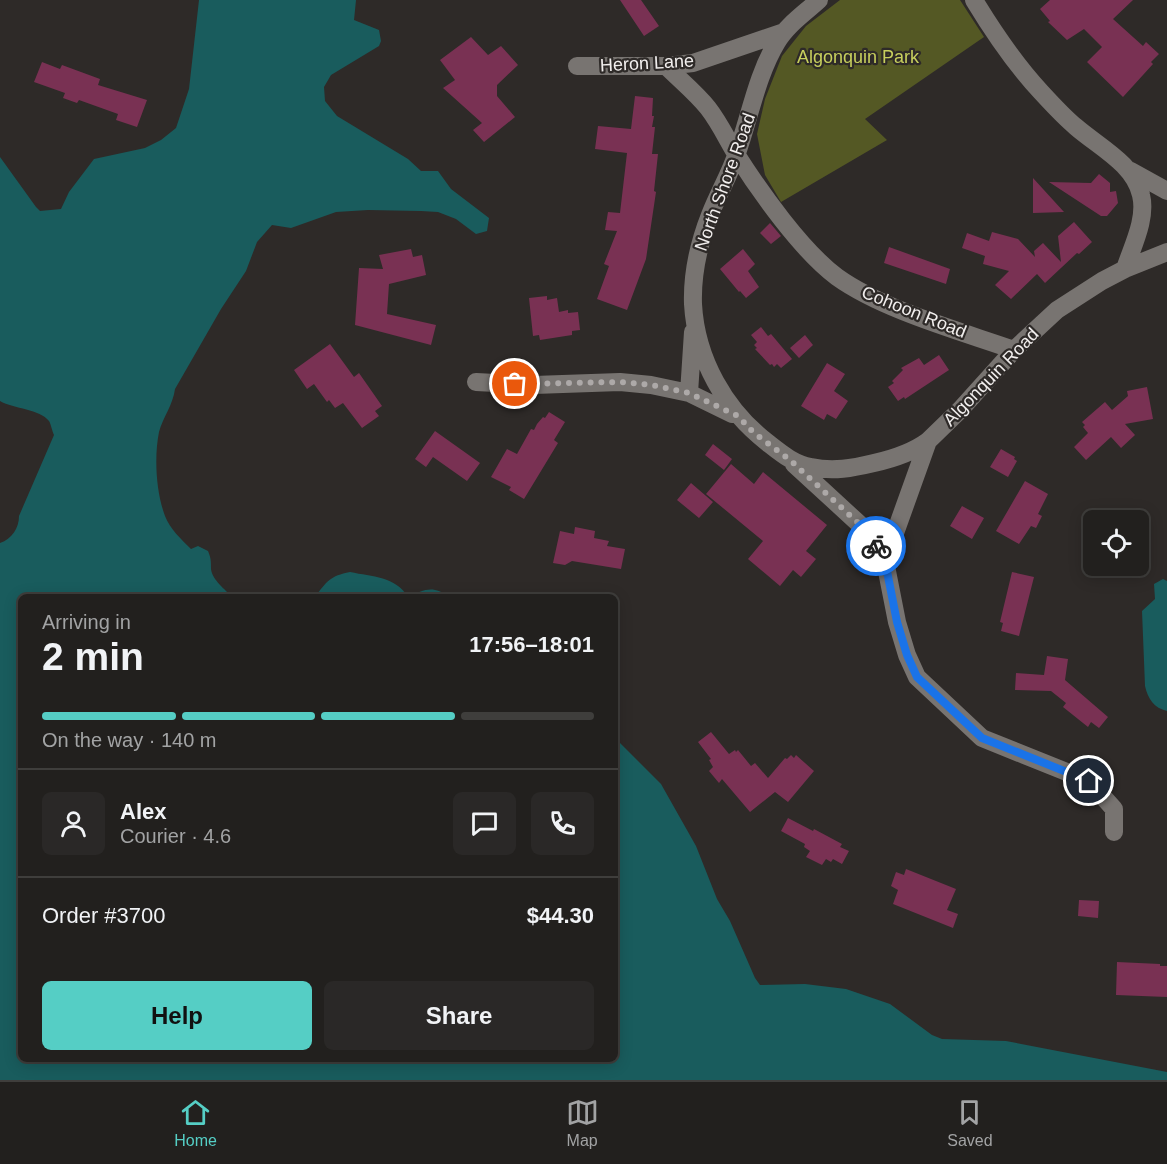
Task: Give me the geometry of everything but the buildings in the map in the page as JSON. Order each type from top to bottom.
[{"type":"street","name":"North Shore Road","points":[[819,0],[784,32],[763,70],[737,155],[700,243],[693,303],[699,339],[715,382],[725,400],[738,416],[753,432],[790,460],[868,532],[885,561],[897,622],[907,655],[917,677],[982,738],[1089,781],[1114,809],[1114,832]]},
{"type":"street","points":[[974,0],[1018,66],[1042,94],[1075,126],[1126,168],[1167,191]]},
{"type":"street","name":"Heron Lane","points":[[577,66],[666,66],[701,61],[784,32]]},
{"type":"street","name":"Cohoon Road","points":[[666,66],[707,107],[777,213],[817,260],[837,277],[904,311],[1014,350]]},
{"type":"street","points":[[1125,269],[1142,216],[1142,198],[1138,183],[1126,168]]},
{"type":"street","name":"Algonquin Road","points":[[885,561],[928,441],[960,410],[1014,350],[1057,310],[1102,281],[1167,252]]},
{"type":"street","points":[[689,393],[695,323]]},
{"type":"street","points":[[476,382],[534,385],[620,382],[651,385],[689,393],[738,416]]},
{"type":"street","name":"North Shore Road","points":[[790,460],[810,467],[831,470],[853,468],[885,461],[921,447],[928,441]]},
{"type":"green space","name":"Algonquin Park","points":[[840,0],[960,0],[984,37],[865,119],[887,140],[781,202],[765,175],[757,134],[765,99],[782,56],[806,26]]},
{"type":"water","points":[[199,0],[356,0],[354,20],[379,30],[381,41],[379,46],[331,75],[324,87],[325,101],[337,116],[408,159],[421,171],[438,171],[451,189],[489,218],[487,231],[476,234],[456,219],[438,212],[421,211],[336,212],[291,228],[272,225],[257,242],[246,271],[221,309],[175,389],[157,442],[158,485],[167,521],[191,549],[198,546],[208,551],[212,573],[229,594],[18,594],[18,1062],[618,1062],[618,741],[661,784],[696,846],[717,899],[760,985],[805,984],[846,989],[890,1004],[932,1035],[942,1039],[1006,1041],[1167,1072],[1167,1080],[0,1080],[0,543],[8,539],[16,529],[19,516],[54,435],[50,422],[45,417],[0,401],[0,157],[40,211],[61,209],[69,192],[94,159],[145,148],[161,140],[176,128],[189,89]]},
{"type":"water","points":[[350,572],[390,581],[406,594],[317,594],[338,575]]},
{"type":"water","points":[[1163,579],[1167,581],[1167,711],[1158,708],[1152,702],[1145,686],[1142,611],[1155,599],[1154,584]]},
{"type":"water","points":[[429,590],[445,594],[415,594]]},
{"type":"way so far","points":[[515,384],[620,382],[651,385],[689,393],[738,416],[753,432],[790,460],[868,532],[876,546]]},
{"type":"route","points":[[876,546],[885,561],[897,622],[907,655],[917,677],[982,738],[1089,781]]}]
